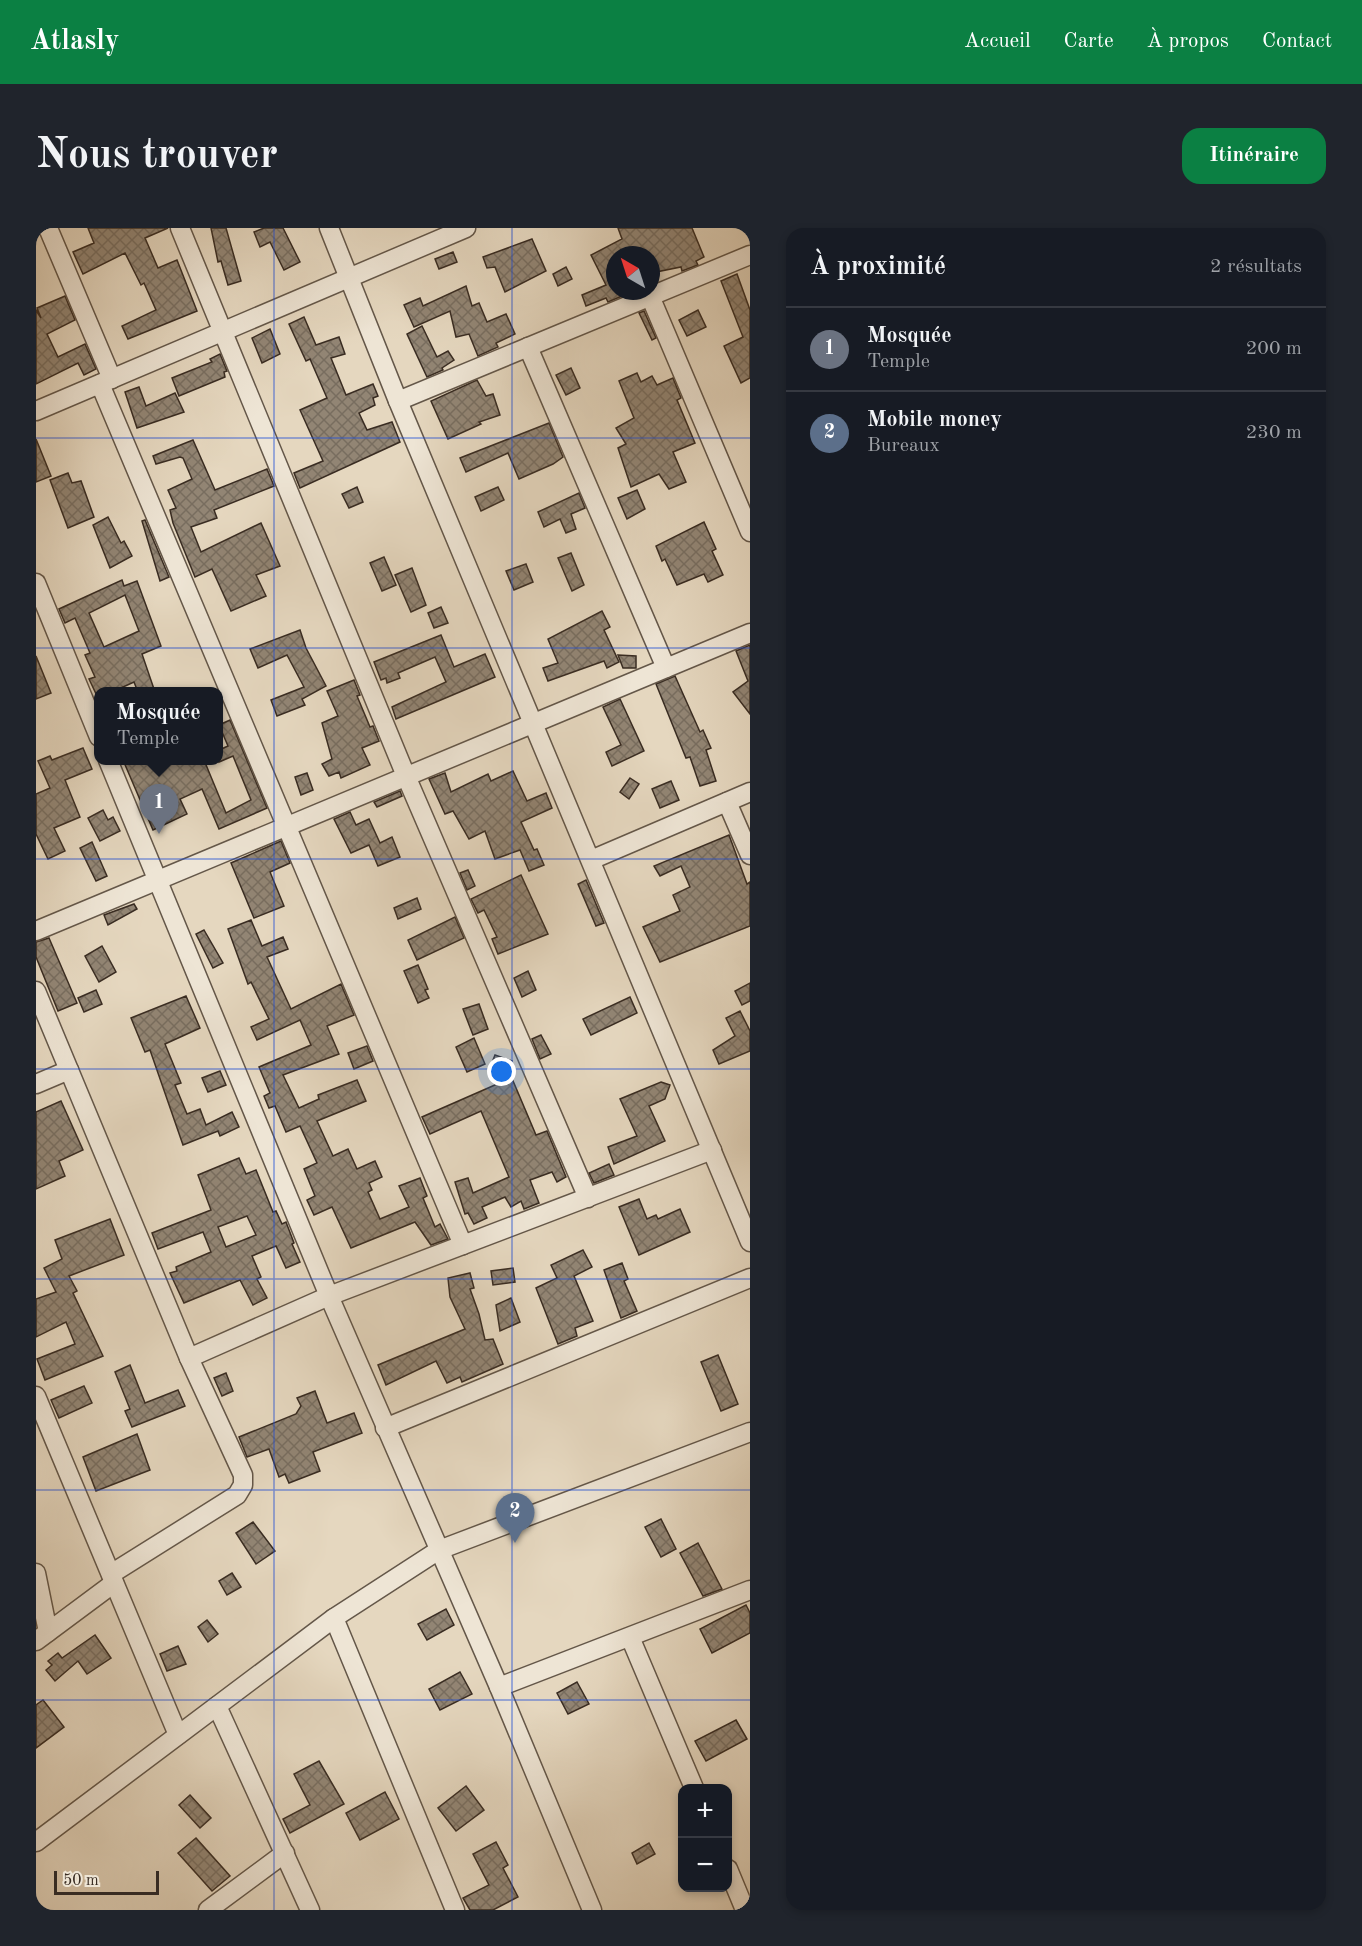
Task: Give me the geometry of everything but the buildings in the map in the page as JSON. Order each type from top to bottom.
[{"type":"street","points":[[48,228],[106,382],[287,826],[463,1245]]},
{"type":"street","points":[[180,228],[406,777],[588,1198]]},
{"type":"street","points":[[329,228],[532,724],[750,1242]]},
{"type":"street","points":[[36,411],[466,228]]},
{"type":"street","points":[[660,292],[750,255]]},
{"type":"street","points":[[398,401],[640,300]]},
{"type":"street","points":[[652,300],[750,532]]},
{"type":"street","points":[[528,347],[666,668]]},
{"type":"street","points":[[36,583],[94,725]]},
{"type":"street","points":[[36,931],[750,633]]},
{"type":"street","points":[[110,765],[329,1296],[499,1687],[592,1910]]},
{"type":"street","points":[[591,860],[750,792]]},
{"type":"street","points":[[727,802],[750,855]]},
{"type":"street","points":[[36,991],[189,1358],[243,1475],[243,1485],[237,1496],[112,1578],[42,1636]]},
{"type":"street","points":[[36,1084],[69,1070]]},
{"type":"street","points":[[189,1358],[329,1296],[712,1150]]},
{"type":"street","points":[[385,1428],[750,1278]]},
{"type":"street","points":[[36,1396],[40,1418],[112,1578],[178,1734]]},
{"type":"street","points":[[36,1842],[334,1618],[439,1550],[750,1432]]},
{"type":"street","points":[[36,1573],[42,1636]]},
{"type":"street","points":[[499,1687],[750,1590]]},
{"type":"street","points":[[334,1618],[455,1910]]},
{"type":"street","points":[[630,1637],[691,1784]]},
{"type":"street","points":[[217,1706],[310,1910]]},
{"type":"street","points":[[208,1910],[285,1853]]},
{"type":"street","points":[[732,1879],[745,1910]]},
{"type":"place","name":"Mosquée","points":[[159,834]]},
{"type":"place","name":"Mobile money","points":[[515,1543]]}]
